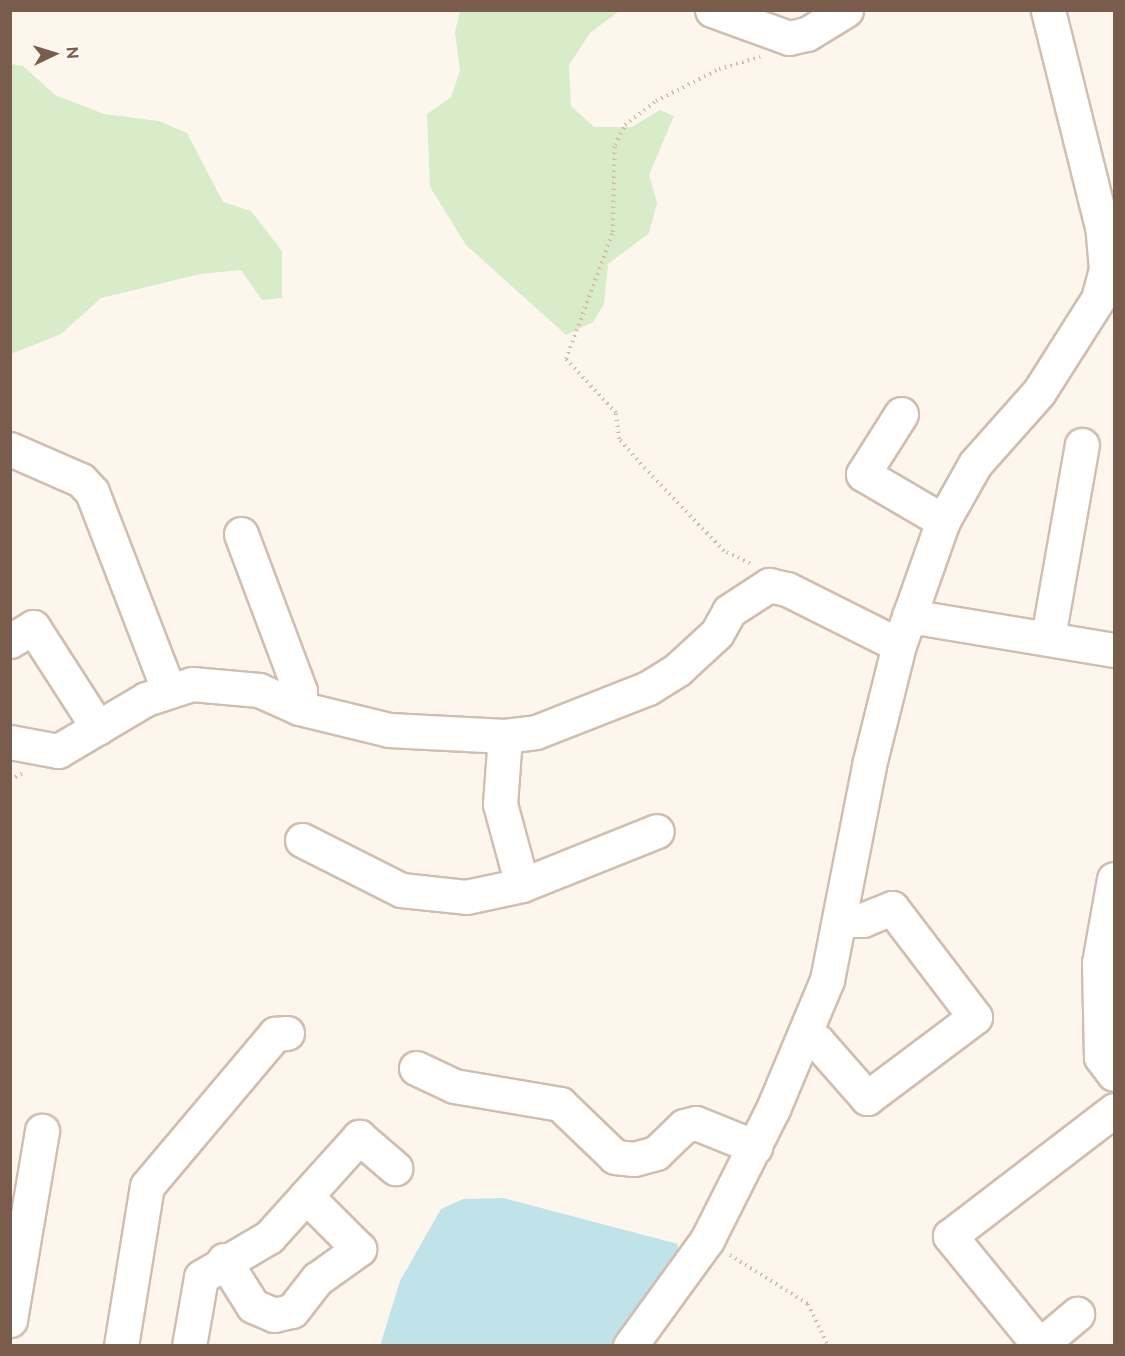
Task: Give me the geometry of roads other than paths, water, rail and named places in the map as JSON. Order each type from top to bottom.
[{"type":"street","points":[[712,10],[782,36],[807,34],[846,10]]},
{"type":"street","points":[[630,1346],[707,1240],[754,1147],[827,980],[841,920],[868,765],[904,631],[944,521],[975,464],[1076,340],[1098,299],[1106,269],[1103,231],[1048,10]]},
{"type":"street","points":[[901,414],[863,474],[944,521]]},
{"type":"street","points":[[1048,637],[1082,445]]},
{"type":"street","points":[[10,449],[81,480],[92,492],[168,689]]},
{"type":"street","points":[[241,534],[300,691],[299,708]]},
{"type":"street","points":[[10,742],[58,751],[168,689],[192,684],[259,690],[299,708],[389,730],[505,736],[536,732],[648,688],[686,662],[749,594],[769,585],[788,589],[904,631],[1048,637],[1114,650]]},
{"type":"street","points":[[10,641],[33,627],[98,728]]},
{"type":"street","points":[[505,736],[500,804],[522,885]]},
{"type":"street","points":[[302,840],[401,890],[466,897],[522,885],[657,831]]},
{"type":"street","points":[[1114,879],[1099,963],[1101,1057],[1114,1074]]},
{"type":"street","points":[[804,1036],[817,1041],[867,1098],[975,1017],[892,908],[863,920],[841,920]]},
{"type":"street","points":[[121,1346],[147,1186],[275,1034],[287,1033]]},
{"type":"street","points":[[416,1068],[454,1086],[560,1104],[615,1157],[634,1159],[656,1153],[684,1126],[696,1123],[754,1147]]},
{"type":"street","points":[[1077,1314],[1039,1345],[950,1236],[1114,1110]]},
{"type":"street","points":[[10,1320],[42,1131]]},
{"type":"street","points":[[189,1346],[201,1277],[224,1260],[269,1237],[359,1137],[395,1168]]},
{"type":"street","points":[[224,1260],[254,1306],[274,1315],[292,1311],[317,1279],[359,1249],[306,1196]]},
{"type":"street","points":[[10,1341],[16,1346]]},
{"type":"water","points":[[503,1198],[678,1244],[677,1262],[621,1345],[380,1346],[400,1281],[441,1209],[463,1199]]}]
